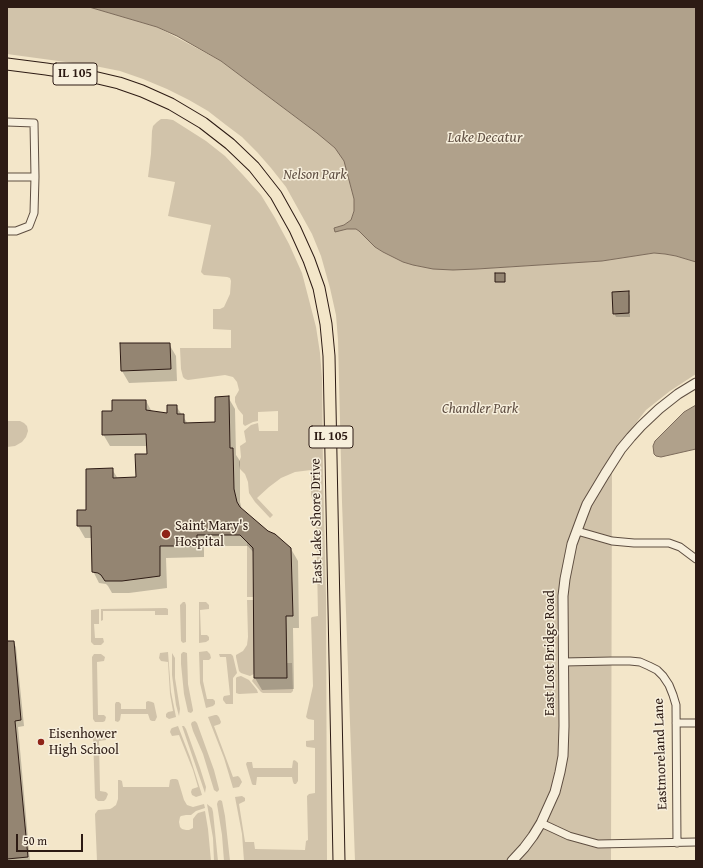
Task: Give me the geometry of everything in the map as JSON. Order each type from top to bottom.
[{"type":"main road","name":"East Lake Shore Drive","points":[[7,64],[46,69],[119,83],[142,91],[170,104],[203,123],[230,144],[254,167],[276,195],[295,229],[309,260],[319,288],[326,324],[329,356],[339,861]]},
{"type":"street","points":[[7,122],[34,123],[35,177],[34,213],[29,226],[16,231],[7,231]]},
{"type":"street","points":[[7,177],[35,177]]},
{"type":"street","name":"East Lost Bridge Road","points":[[512,861],[524,848],[541,823],[555,792],[560,772],[563,756],[564,726],[563,596],[568,561],[576,531],[594,490],[621,449],[641,426],[659,409],[678,394],[696,383]]},
{"type":"street","points":[[576,531],[612,541],[669,543],[680,547],[696,559]]},
{"type":"street","name":"Eastmoreland Lane","points":[[563,662],[640,662],[657,670],[669,685],[676,705],[676,843]]},
{"type":"street","points":[[676,723],[696,723]]},
{"type":"street","points":[[541,823],[569,836],[598,844],[696,842]]},
{"type":"green space","name":"Chandler Park","points":[[7,7],[89,7],[157,27],[221,61],[317,133],[341,155],[346,165],[354,199],[354,211],[351,220],[344,225],[334,228],[335,231],[356,229],[375,247],[403,262],[423,267],[477,269],[602,261],[654,253],[676,256],[696,262],[696,374],[670,391],[646,410],[612,453],[611,861],[355,861],[342,502],[338,340],[336,315],[321,256],[312,234],[286,187],[257,152],[242,137],[208,111],[167,89],[143,79],[120,71],[95,66],[7,54]]},
{"type":"green space","points":[[161,119],[173,120],[206,141],[225,156],[261,195],[289,244],[302,273],[316,327],[322,378],[326,596],[327,861],[244,861],[242,834],[235,797],[242,796],[245,798],[245,801],[239,804],[245,842],[254,842],[255,849],[305,850],[306,841],[308,840],[307,796],[315,793],[315,748],[306,746],[306,741],[314,740],[314,720],[306,717],[313,686],[311,618],[318,616],[316,511],[311,495],[311,470],[295,472],[281,478],[257,498],[273,515],[270,518],[249,493],[248,482],[239,465],[241,457],[240,446],[246,442],[244,431],[251,425],[258,423],[259,431],[278,431],[278,411],[258,412],[258,421],[245,426],[243,424],[243,415],[235,402],[235,397],[239,390],[237,382],[233,377],[225,375],[188,380],[183,377],[180,348],[231,348],[231,330],[213,329],[213,309],[220,309],[224,307],[230,294],[231,281],[230,278],[227,277],[204,275],[201,272],[211,225],[168,216],[175,182],[148,177],[153,126]]},
{"type":"green space","points":[[7,421],[20,421],[27,426],[28,431],[26,437],[22,442],[15,446],[7,447]]},
{"type":"green space","points":[[247,542],[253,548],[254,597],[247,597]]},
{"type":"green space","points":[[247,600],[254,600],[254,674],[250,676],[239,671],[236,657],[236,655],[243,651],[247,645]]},
{"type":"green space","points":[[185,602],[186,605],[186,642],[183,643],[181,641],[180,605]]},
{"type":"green space","points":[[199,602],[206,602],[209,605],[209,609],[200,610],[201,635],[207,635],[209,640],[199,643]]},
{"type":"green space","points":[[99,609],[99,624],[94,624],[95,638],[103,638],[104,642],[101,645],[94,645],[91,642],[91,610]]},
{"type":"green space","points":[[101,609],[168,609],[168,615],[155,615],[155,611],[103,611],[103,620],[101,621]]},
{"type":"green space","points":[[207,651],[211,658],[209,660],[203,660],[203,681],[207,699],[213,699],[215,704],[206,708],[200,683],[199,652]]},
{"type":"green space","points":[[168,652],[171,692],[176,717],[169,719],[166,717],[166,714],[173,711],[170,694],[168,662],[161,661],[159,658],[160,653]]},
{"type":"green space","points":[[183,652],[187,653],[188,684],[193,710],[191,713],[188,712],[184,694],[181,664],[181,654]]},
{"type":"green space","points":[[172,653],[175,658],[175,678],[180,709],[179,716],[172,675]]},
{"type":"green space","points":[[94,654],[101,654],[105,657],[104,661],[97,662],[98,715],[104,715],[106,717],[105,721],[103,722],[95,722],[93,719],[92,657]]},
{"type":"green space","points":[[219,654],[231,654],[233,656],[237,673],[233,678],[233,704],[226,704],[223,700],[224,696],[230,695],[226,657],[220,657]]},
{"type":"green space","points":[[287,663],[292,663],[293,691],[291,693],[263,693],[252,681],[254,677],[287,678]]},
{"type":"green space","points":[[241,676],[249,680],[258,693],[236,693],[236,678]]},
{"type":"green space","points":[[148,701],[154,703],[157,717],[155,721],[150,720],[148,714],[121,714],[120,720],[118,722],[115,721],[116,702],[121,704],[121,709],[146,709],[146,702]]},
{"type":"green space","points":[[215,715],[219,717],[221,722],[220,724],[214,726],[233,777],[238,776],[242,782],[239,787],[233,788],[224,758],[208,717]]},
{"type":"green space","points":[[195,721],[214,770],[219,789],[217,792],[214,790],[203,754],[193,731],[191,724]]},
{"type":"green space","points":[[178,726],[202,795],[196,797],[192,795],[191,792],[192,789],[198,787],[179,735],[172,736],[170,732],[172,728]]},
{"type":"green space","points":[[182,726],[186,729],[200,768],[206,787],[205,793]]},
{"type":"green space","points":[[98,731],[103,731],[106,735],[106,740],[99,741],[100,791],[108,794],[104,801],[98,801],[95,798],[93,735]]},
{"type":"green space","points":[[294,760],[298,763],[298,781],[296,784],[294,784],[292,777],[257,777],[256,785],[252,784],[246,764],[247,762],[252,762],[253,768],[292,768]]},
{"type":"green space","points":[[118,780],[122,781],[123,787],[169,787],[170,780],[178,780],[187,805],[193,807],[204,804],[205,808],[196,811],[191,815],[181,816],[179,822],[182,829],[189,830],[193,828],[193,819],[196,815],[205,811],[211,861],[97,861],[95,814],[98,810],[110,809],[116,805],[118,799]]},
{"type":"green space","points":[[220,800],[222,801],[225,816],[230,861],[224,861],[217,804]]},
{"type":"green space","points":[[207,804],[212,808],[213,812],[218,861],[214,861],[213,838]]},
{"type":"water","name":"Lake Decatur","points":[[89,7],[696,7],[696,262],[676,256],[654,253],[602,261],[453,270],[433,269],[403,262],[375,247],[356,229],[347,229],[335,232],[334,228],[344,225],[351,220],[354,211],[354,199],[344,161],[335,148],[317,133],[221,61],[177,36],[157,27]]},
{"type":"water","points":[[696,405],[696,449],[661,457],[656,456],[654,454],[653,446],[655,441],[684,412]]},
{"type":"building","points":[[495,273],[505,273],[505,282],[495,282]]},
{"type":"building","points":[[629,291],[629,313],[613,314],[612,292]]},
{"type":"building","points":[[120,343],[170,343],[171,369],[121,371]]},
{"type":"building","name":"Saint Mary's Hospital","points":[[229,396],[230,448],[233,448],[234,489],[237,502],[240,507],[268,531],[275,534],[291,548],[293,616],[286,616],[287,678],[254,678],[253,548],[240,535],[197,535],[197,546],[160,546],[160,576],[122,581],[105,581],[101,575],[92,572],[91,526],[77,526],[77,510],[86,510],[86,469],[113,468],[113,478],[136,477],[135,454],[147,454],[146,434],[102,435],[102,411],[112,411],[112,400],[146,400],[146,410],[167,413],[167,405],[177,405],[177,414],[184,414],[184,423],[215,422],[215,397]]},
{"type":"building","name":"Eisenhower High School","points":[[7,641],[14,641],[21,720],[15,721],[28,857],[7,859]]},
{"type":"place","name":"Saint Mary's Hospital","points":[[166,534]]},
{"type":"place","name":"Eisenhower High School","points":[[41,742]]},
{"type":"park label","name":"Nelson Park","points":[[315,175]]}]
